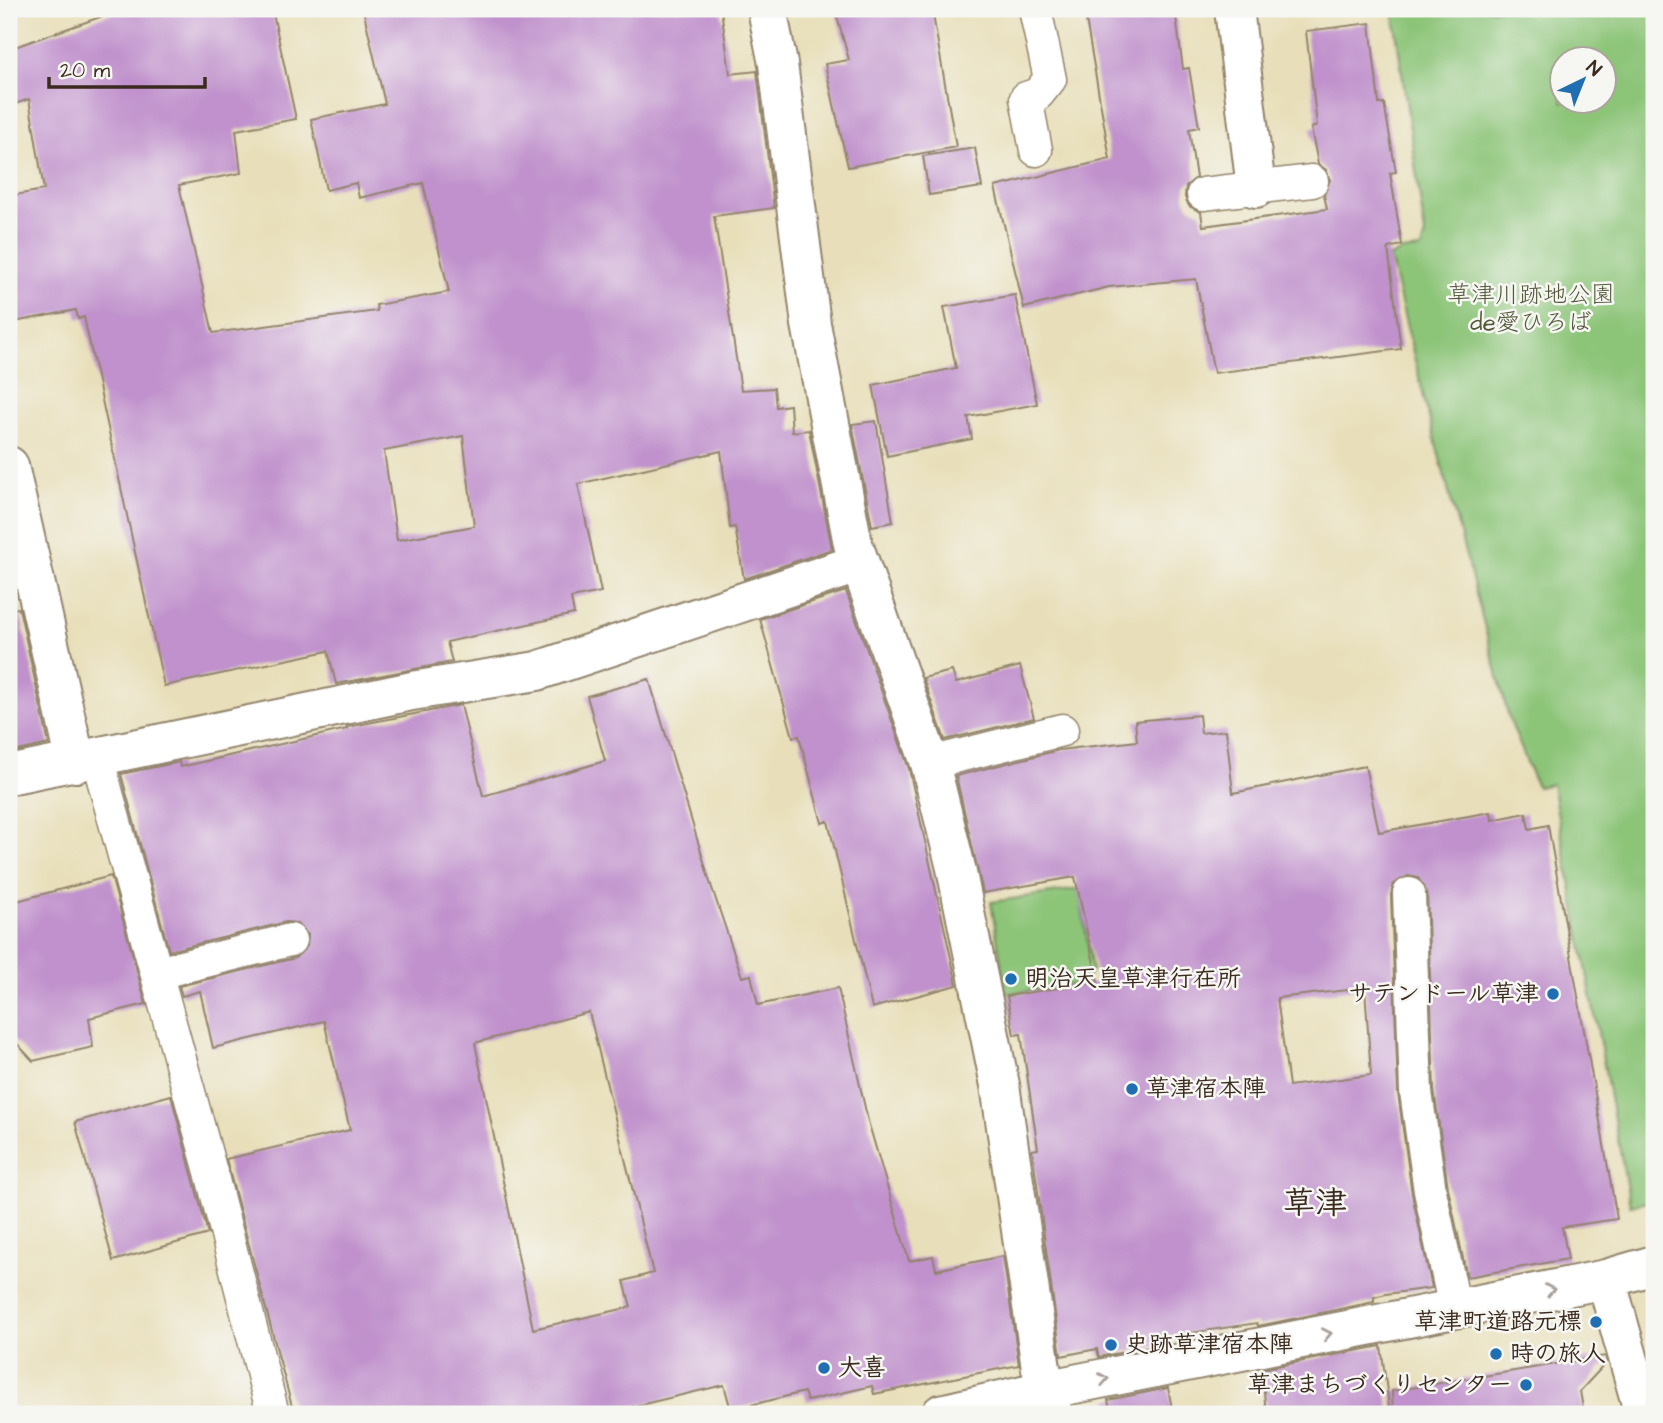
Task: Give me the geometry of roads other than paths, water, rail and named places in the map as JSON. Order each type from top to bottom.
[{"type":"street","points":[[767,9],[778,64],[811,324],[853,544],[930,764],[956,868],[1000,1085],[1048,1402]]},
{"type":"street","points":[[1234,9],[1256,188]]},
{"type":"street","points":[[9,466],[87,760]]},
{"type":"street","points":[[9,775],[412,691],[537,671],[860,563]]},
{"type":"street","points":[[941,1414],[1048,1402],[1455,1309],[1606,1279],[1654,1265]]},
{"type":"street","points":[[1606,1279],[1644,1414]]},
{"type":"lane","points":[[1035,9],[1050,79],[1038,94],[1026,97],[1036,149]]},
{"type":"lane","points":[[1203,194],[1312,181]]},
{"type":"lane","points":[[930,764],[1062,730]]},
{"type":"lane","points":[[87,760],[157,973],[274,1414]]},
{"type":"lane","points":[[1409,894],[1416,1092],[1430,1191],[1455,1309]]},
{"type":"lane","points":[[157,973],[290,940]]},
{"type":"place","name":"明治天皇草津行在所","points":[[1011,979]]},
{"type":"place","name":"サテンドール草津","points":[[1553,994]]},
{"type":"place","name":"草津宿本陣","points":[[1132,1089]]},
{"type":"place","name":"草津町道路元標","points":[[1596,1322]]},
{"type":"place","name":"史跡草津宿本陣","points":[[1111,1345]]},
{"type":"place","name":"時の旅人","points":[[1496,1354]]},
{"type":"place","name":"大喜","points":[[824,1368]]},
{"type":"place","name":"草津まちづくりセンター","points":[[1526,1385]]},
{"type":"district","name":"草津","points":[[1315,1203]]},
{"type":"park label","name":"草津川跡地公園 de愛ひろば","points":[[1531,309]]}]
